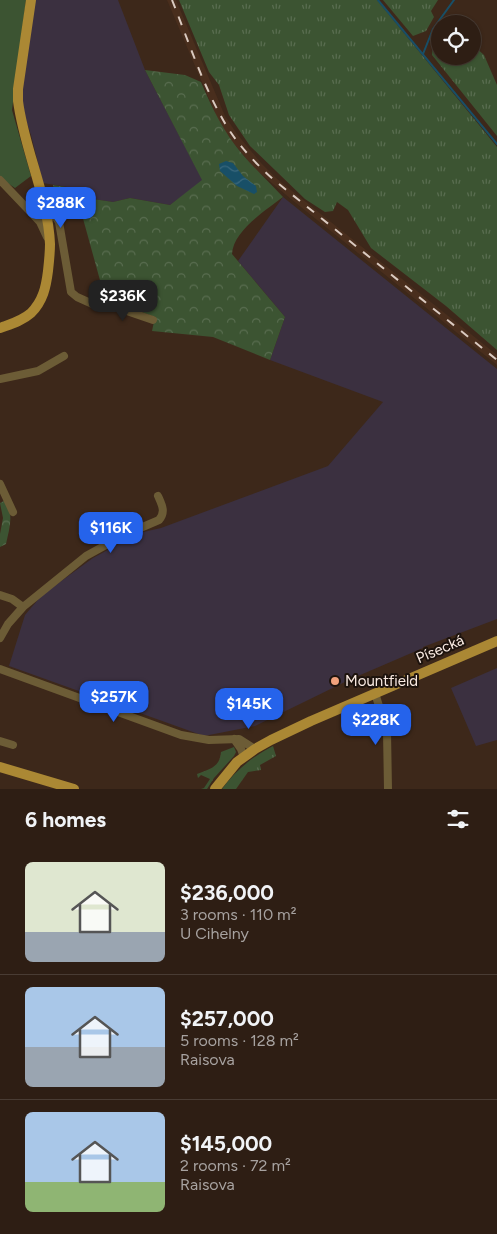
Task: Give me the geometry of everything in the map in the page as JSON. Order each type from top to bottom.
[{"type":"main road","points":[[0,328],[26,317],[41,299],[46,282],[50,244],[43,220],[18,102],[18,89],[31,0]]},
{"type":"main road","name":"Písecká","points":[[215,789],[228,772],[255,749],[293,729],[376,697],[497,640]]},
{"type":"main road","points":[[0,767],[74,789]]},
{"type":"street","points":[[0,180],[43,220],[54,216],[59,222],[71,292],[77,297],[98,306],[118,308],[153,320]]},
{"type":"street","points":[[0,380],[38,370],[64,356]]},
{"type":"street","points":[[0,484],[13,512]]},
{"type":"street","points":[[0,638],[8,624],[23,606],[86,556],[124,535],[160,520],[164,510],[158,496]]},
{"type":"street","points":[[0,595],[23,606]]},
{"type":"street","points":[[0,669],[181,735],[196,739],[239,738],[255,749]]},
{"type":"street","points":[[376,697],[387,732],[388,789]]},
{"type":"street","points":[[234,739],[241,748],[244,757]]},
{"type":"street","points":[[0,741],[13,746]]},
{"type":"shaded area","points":[[34,0],[118,0],[145,70],[203,181],[170,205],[130,198],[113,202],[93,199],[91,191],[43,183],[23,112],[22,92]]},
{"type":"shaded area","points":[[167,0],[176,0],[225,116],[261,163],[276,178],[497,355],[497,365],[255,169],[230,139],[218,120]]},
{"type":"shaded area","points":[[283,197],[497,369],[497,619],[423,647],[351,679],[255,726],[204,736],[9,666],[25,615],[42,595],[93,558],[139,533],[161,528],[328,466],[383,402],[270,360],[285,317],[238,261]]},
{"type":"shaded area","points":[[497,668],[497,740],[476,746],[451,688]]},
{"type":"green space","points":[[0,0],[26,0],[12,110],[31,176],[15,188],[0,178]]},
{"type":"green space","points":[[179,0],[377,0],[497,147],[497,350],[446,306],[371,248],[348,210],[337,202],[333,211],[325,212],[305,199],[250,146],[229,115],[219,85],[209,72]]},
{"type":"green space","points":[[383,0],[438,0],[431,11],[433,15],[431,15],[431,22],[426,31],[413,36]]},
{"type":"green space","points":[[481,52],[484,55],[497,85],[497,136],[440,65],[481,65]]},
{"type":"green space","points":[[145,70],[185,75],[201,82],[214,111],[236,147],[283,197],[244,229],[234,245],[232,254],[285,317],[270,360],[213,337],[152,331],[155,317],[121,304],[106,302],[79,204],[58,204],[53,185],[91,191],[93,199],[113,202],[130,198],[170,205],[202,180]]},
{"type":"green space","points":[[4,501],[9,511],[10,527],[6,544],[0,547],[3,518],[0,503]]},
{"type":"green space","points":[[273,746],[276,756],[260,765],[261,770],[248,772],[236,789],[222,789],[245,764]]},
{"type":"green space","points":[[234,747],[236,752],[234,756],[214,778],[207,789],[201,789],[204,788],[210,779],[201,775],[198,778],[197,774],[213,767],[219,761],[221,752]]},
{"type":"water","points":[[226,161],[233,163],[243,176],[256,186],[257,192],[254,194],[237,186],[220,171],[219,164]]},
{"type":"waterway","points":[[378,0],[497,144]]},
{"type":"waterway","points":[[423,54],[433,29],[454,0]]},
{"type":"railway","points":[[172,0],[201,75],[215,104],[227,127],[252,159],[274,180],[497,360]]},
{"type":"place","name":"Mountfield","points":[[335,681]]}]
